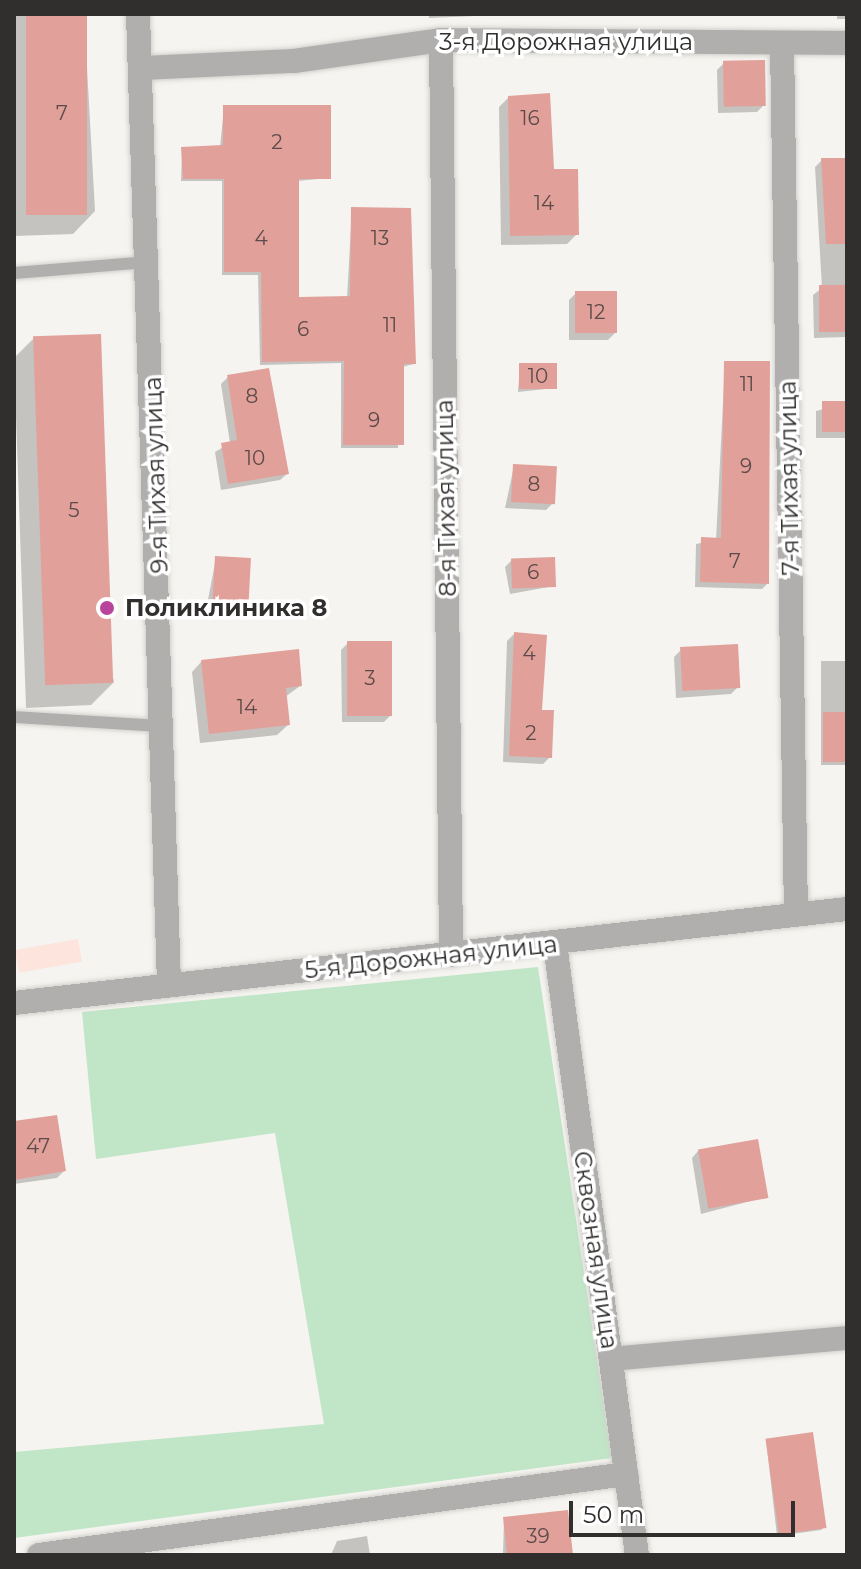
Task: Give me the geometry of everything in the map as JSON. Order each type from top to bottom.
[{"type":"street","name":"9-я Тихая улица","points":[[138,14],[143,68],[147,262],[166,726],[162,883],[169,984]]},
{"type":"street","name":"3-я Дорожная улица","points":[[143,68],[294,61],[441,40],[847,43]]},
{"type":"street","name":"8-я Тихая улица","points":[[441,40],[451,955]]},
{"type":"street","name":"7-я Тихая улица","points":[[782,43],[796,914]]},
{"type":"street","name":"5-я Дорожная улица","points":[[14,1003],[847,909]]},
{"type":"street","name":"Сквозная улица","points":[[555,944],[637,1555]]},
{"type":"street","points":[[611,1359],[847,1338]]},
{"type":"street","points":[[39,1555],[626,1474]]},
{"type":"lane","points":[[14,273],[147,262]]},
{"type":"lane","points":[[14,717],[166,726]]},
{"type":"shaded area","points":[[78,939],[82,962],[19,973],[15,950]]},
{"type":"green space","points":[[538,967],[612,1458],[14,1538],[14,1452],[324,1424],[275,1133],[96,1159],[82,1012]]},
{"type":"building","points":[[26,14],[87,14],[87,215],[26,215]]},
{"type":"building","points":[[765,60],[766,106],[724,107],[723,61]]},
{"type":"building","points":[[550,93],[554,169],[578,169],[579,235],[510,236],[508,96]]},
{"type":"building","points":[[223,105],[331,105],[331,179],[299,179],[299,297],[350,296],[351,207],[411,208],[416,364],[404,364],[404,445],[343,445],[344,361],[262,362],[261,272],[224,272],[224,179],[183,179],[181,147],[223,145]]},
{"type":"building","points":[[821,158],[847,158],[847,244],[826,244]]},
{"type":"building","points":[[819,285],[847,285],[847,332],[819,332]]},
{"type":"building","points":[[575,291],[617,291],[617,333],[575,333]]},
{"type":"building","points":[[101,334],[113,683],[45,685],[33,336]]},
{"type":"building","points":[[724,361],[770,361],[769,584],[700,582],[701,537],[721,538]]},
{"type":"building","points":[[519,363],[557,363],[557,389],[519,389]]},
{"type":"building","points":[[269,368],[289,474],[228,484],[221,443],[237,440],[227,375]]},
{"type":"building","points":[[822,401],[847,401],[847,432],[822,432]]},
{"type":"building","points":[[513,464],[557,466],[555,504],[511,502]]},
{"type":"building","points":[[215,556],[251,558],[248,606],[212,604]]},
{"type":"building","points":[[555,557],[556,587],[512,589],[511,559]]},
{"type":"building","points":[[514,632],[547,635],[542,710],[554,710],[552,758],[509,756]]},
{"type":"building","points":[[347,641],[392,641],[392,716],[347,716]]},
{"type":"building","points":[[738,644],[740,688],[682,691],[680,647]]},
{"type":"building","points":[[299,649],[302,686],[286,688],[290,725],[209,734],[201,660]]},
{"type":"building","points":[[823,712],[847,712],[847,762],[823,762]]},
{"type":"building","points":[[57,1115],[66,1171],[14,1180],[14,1121]]},
{"type":"building","points":[[758,1139],[768,1198],[708,1209],[698,1150]]},
{"type":"building","points":[[813,1432],[826,1528],[779,1535],[765,1439]]},
{"type":"building","points":[[568,1510],[573,1555],[507,1555],[503,1517]]},
{"type":"place","name":"Поликлиника 8","points":[[107,608]]}]
